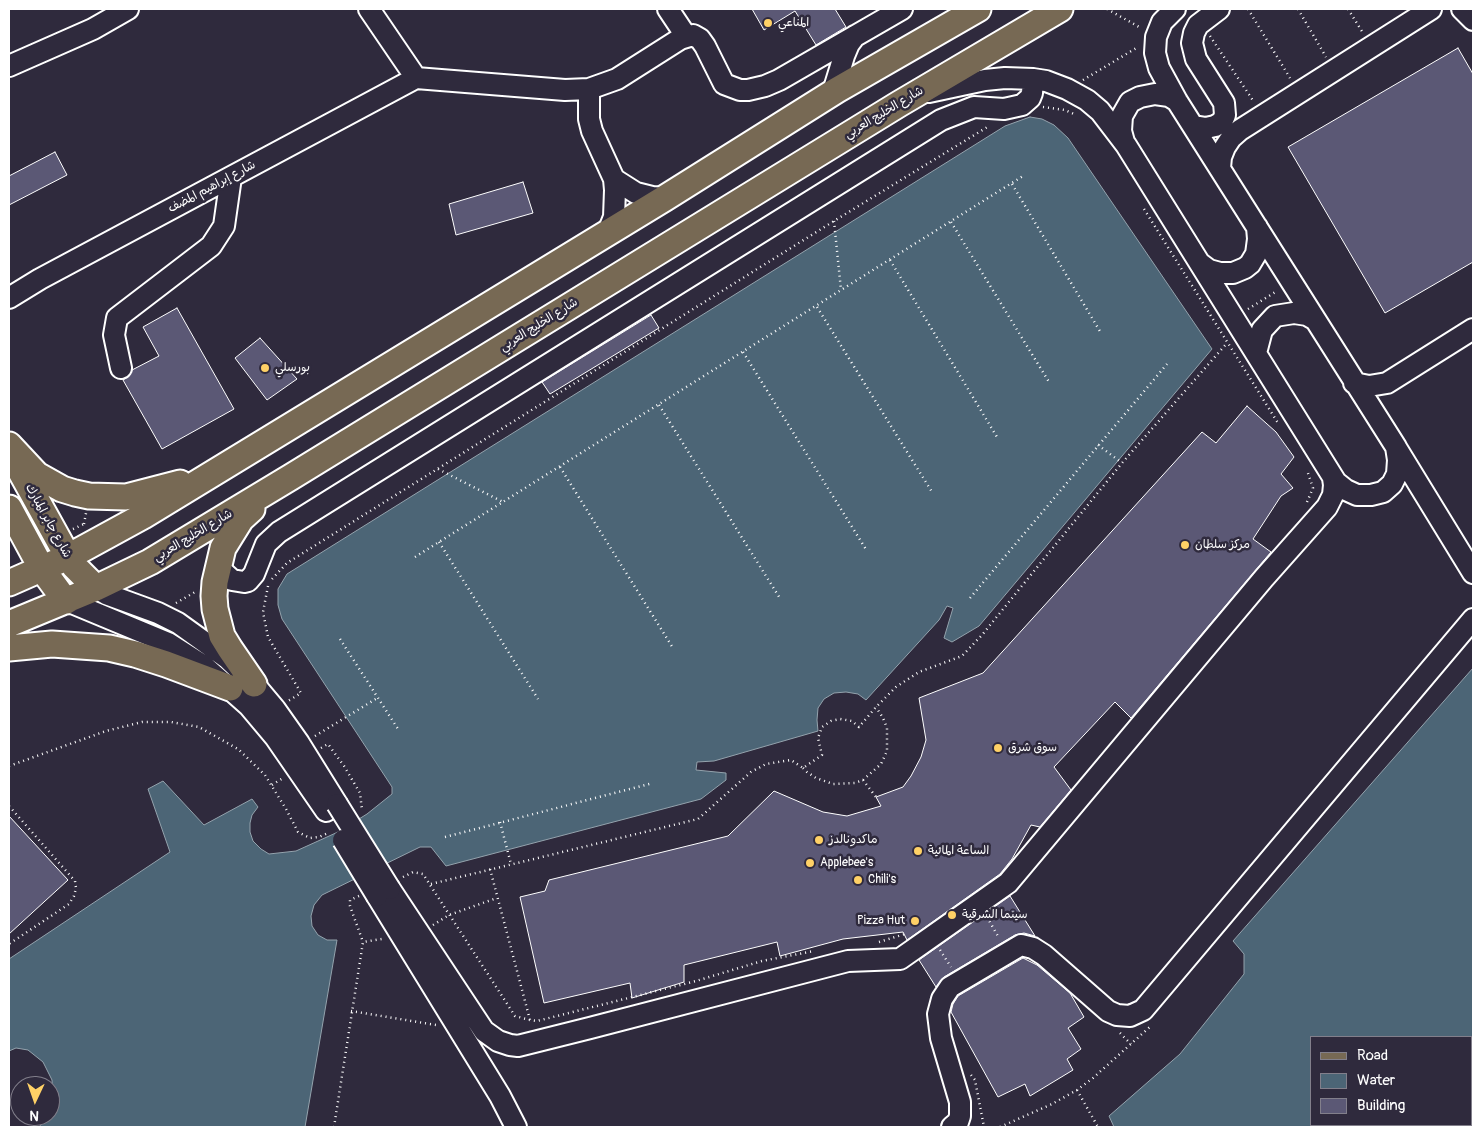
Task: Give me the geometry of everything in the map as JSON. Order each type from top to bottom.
[{"type":"main road","points":[[11,582],[68,557],[143,516],[665,198],[833,92],[978,9]]},
{"type":"main road","name":"شارع الخليج العربي","points":[[9,624],[67,601],[150,562],[899,104],[1060,9]]},
{"type":"main road","points":[[9,447],[37,475],[62,489],[89,496],[126,497],[147,493],[220,468]]},
{"type":"main road","name":"شارع جابر المبارك","points":[[9,447],[68,557],[78,571],[96,588]]},
{"type":"main road","points":[[242,686],[230,649],[222,636],[214,609],[214,582],[223,548],[241,519],[260,500],[291,477]]},
{"type":"main road","points":[[13,516],[42,569],[54,587],[67,601]]},
{"type":"main road","points":[[11,582],[18,571],[20,550],[13,516]]},
{"type":"main road","points":[[9,648],[52,644],[109,648],[242,686]]},
{"type":"street","points":[[9,66],[93,29],[128,9]]},
{"type":"street","points":[[369,9],[416,78],[565,90],[589,89],[616,79],[686,36],[693,35],[700,39],[724,84],[748,90],[766,86],[902,9]]},
{"type":"street","points":[[668,9],[686,36]]},
{"type":"street","points":[[1175,9],[1162,22],[1156,37],[1155,53],[1159,68],[1177,101],[1396,447],[1473,574]]},
{"type":"street","points":[[1194,126],[1206,128],[1215,126],[1222,122],[1225,115],[1224,103],[1196,59],[1193,51],[1194,33],[1201,22],[1219,9]]},
{"type":"street","points":[[1220,168],[1222,151],[1230,138],[1240,130],[1372,46],[1412,14],[1431,9]]},
{"type":"street","points":[[1462,9],[1473,20]]},
{"type":"street","points":[[833,92],[848,44],[855,36]]},
{"type":"street","name":"شارع إبراهيم المضف","points":[[9,298],[40,279],[416,78]]},
{"type":"street","points":[[899,104],[927,93],[966,83],[1004,78],[1046,81],[1067,89],[1087,100],[1100,111],[1126,145],[1201,264],[1226,323],[1256,352],[1333,478],[1341,486],[1357,494],[1371,495],[1383,492],[1392,484],[1397,474],[1398,460],[1396,447]]},
{"type":"street","points":[[219,563],[222,571],[232,580],[244,582],[248,580],[254,574],[266,544],[278,532],[941,120],[974,107],[1004,109],[1022,105],[1032,94],[1034,79]]},
{"type":"street","points":[[589,89],[589,119],[592,132],[614,179],[615,211],[613,222],[608,232]]},
{"type":"street","points":[[1126,145],[1121,131],[1121,122],[1124,111],[1130,102],[1140,97],[1154,94],[1169,96],[1177,101]]},
{"type":"street","points":[[121,368],[114,335],[117,318],[211,246],[224,226],[231,177]]},
{"type":"street","points":[[614,179],[636,193],[665,198]]},
{"type":"street","points":[[1201,264],[1210,270],[1220,273],[1233,273],[1245,268],[1256,254],[1258,239],[1256,226]]},
{"type":"street","points":[[1256,352],[1262,330],[1274,316],[1294,313],[1307,315],[1314,319]]},
{"type":"street","points":[[1354,382],[1369,386],[1387,383],[1473,329]]},
{"type":"street","points":[[384,893],[484,1031],[498,1041],[510,1045],[518,1046],[535,1042],[848,961],[900,959],[1008,883],[1264,578],[1327,507],[1333,495],[1333,478]]},
{"type":"street","points":[[96,588],[106,594],[158,613],[178,623],[228,659],[242,686],[249,706],[331,807],[384,893],[458,1029],[500,1096],[516,1127]]},
{"type":"street","points":[[67,601],[168,643],[204,666],[242,686]]},
{"type":"street","points":[[952,1127],[958,1122],[960,1116],[960,1102],[939,1030],[938,1014],[939,1006],[950,987],[1020,945],[1034,948],[1050,959],[1112,1013],[1130,1016],[1143,1010],[1473,619]]},
{"type":"path","points":[[1079,116],[1065,110],[1037,107],[1156,37],[1108,9]]},
{"type":"path","points":[[1248,9],[1299,93]]},
{"type":"path","points":[[1298,9],[1334,70]]},
{"type":"path","points":[[1348,9],[1372,46]]},
{"type":"path","points":[[1201,22],[1263,116]]},
{"type":"path","points":[[288,701],[301,693],[268,637],[263,612],[266,590],[273,577],[286,563],[995,122]]},
{"type":"path","points":[[415,557],[1023,176]]},
{"type":"path","points":[[1012,184],[1101,333]]},
{"type":"path","points":[[1139,201],[1226,323],[1227,343],[1280,428]]},
{"type":"path","points":[[834,221],[841,290]]},
{"type":"path","points":[[951,222],[1049,382]]},
{"type":"path","points":[[890,260],[997,437]]},
{"type":"path","points":[[1226,323],[1291,282]]},
{"type":"path","points":[[816,306],[932,492]]},
{"type":"path","points":[[803,768],[822,755],[818,738],[822,728],[832,721],[840,719],[852,721],[859,727],[896,686],[919,672],[962,656],[982,635],[1122,463],[1227,343]]},
{"type":"path","points":[[743,352],[867,551]]},
{"type":"path","points":[[970,598],[1167,364]]},
{"type":"path","points":[[658,405],[781,600]]},
{"type":"path","points":[[1098,445],[1122,463]]},
{"type":"path","points":[[560,467],[672,648]]},
{"type":"path","points":[[438,469],[503,502]]},
{"type":"path","points":[[1304,509],[1313,488],[1307,470]]},
{"type":"path","points":[[439,542],[538,699]]},
{"type":"path","points":[[340,638],[398,729]]},
{"type":"path","points":[[310,740],[378,697]]},
{"type":"path","points":[[431,884],[698,818],[751,772],[766,764],[791,760],[816,778],[833,784],[854,783],[863,780],[881,764],[887,751],[887,728],[876,707]]},
{"type":"path","points":[[9,766],[106,731],[142,722],[171,722],[199,727],[238,749],[265,775],[286,809],[295,829],[302,835],[314,838],[334,830]]},
{"type":"path","points":[[316,750],[328,744],[360,794],[361,814]]},
{"type":"path","points":[[272,784],[287,776]]},
{"type":"path","points":[[863,780],[876,797]]},
{"type":"path","points":[[445,836],[653,784]]},
{"type":"path","points":[[9,806],[75,881],[76,888],[69,904],[9,944]]},
{"type":"path","points":[[500,822],[511,864]]},
{"type":"path","points":[[490,869],[535,1042]]},
{"type":"path","points":[[419,872],[431,884],[449,916],[515,1016],[530,1020],[537,1021],[696,981],[762,960],[815,951]]},
{"type":"path","points":[[428,928],[449,916],[498,898]]},
{"type":"path","points":[[979,903],[1007,953]]},
{"type":"path","points":[[874,943],[912,931]]},
{"type":"path","points":[[334,1127],[363,942],[383,940]]},
{"type":"path","points":[[351,1010],[458,1029]]},
{"type":"path","points":[[1077,1090],[1098,1127]]},
{"type":"water","points":[[1030,117],[1042,119],[1054,125],[1068,138],[1212,349],[979,626],[952,642],[944,638],[953,608],[947,606],[939,620],[866,700],[858,694],[846,692],[834,693],[824,699],[818,708],[818,731],[714,761],[697,762],[696,770],[726,773],[726,780],[701,799],[446,866],[431,847],[420,847],[322,895],[314,905],[311,916],[312,926],[318,935],[327,940],[337,940],[305,1127],[39,1127],[60,1126],[60,1076],[50,1076],[43,1062],[28,1050],[16,1048],[9,1051],[9,959],[170,852],[148,789],[163,781],[204,825],[252,799],[258,807],[252,815],[250,832],[253,841],[269,854],[296,851],[338,832],[367,814],[392,794],[392,787],[282,619],[278,605],[278,589],[287,574],[1005,126]]},
{"type":"water","points":[[1473,668],[1473,1127],[1114,1127],[1109,1116],[1180,1054],[1244,974],[1244,954],[1233,941]]},
{"type":"building","points":[[752,9],[835,9],[846,27],[816,45],[795,11],[764,30]]},
{"type":"building","points":[[1458,48],[1473,74],[1473,262],[1385,313],[1288,147]]},
{"type":"building","points":[[55,152],[67,175],[9,205],[9,176]]},
{"type":"building","points":[[523,182],[533,213],[456,235],[449,204]]},
{"type":"building","points":[[177,308],[234,409],[162,449],[123,380],[129,376],[132,370],[159,356],[143,327]]},
{"type":"building","points":[[651,315],[659,328],[550,394],[542,382]]},
{"type":"building","name":"بورسلي","points":[[260,338],[297,379],[267,400],[235,358]]},
{"type":"building","name":"سوق شرق","points":[[1247,406],[1276,432],[1294,457],[1281,474],[1293,488],[1281,496],[1253,539],[1271,552],[1131,718],[1115,702],[1054,767],[1071,790],[1040,827],[1031,825],[1012,859],[1000,874],[907,940],[903,932],[843,939],[780,956],[777,942],[684,965],[684,982],[632,998],[630,983],[544,1003],[520,897],[545,891],[549,880],[728,836],[774,791],[823,812],[847,816],[881,806],[876,797],[903,787],[921,757],[926,740],[919,698],[983,673],[1202,432],[1216,443]]},
{"type":"building","points":[[9,816],[68,880],[9,934]]},
{"type":"building","points":[[1010,896],[1035,936],[1024,933],[1015,935],[944,977],[936,987],[919,960]]},
{"type":"building","points":[[1023,958],[1037,965],[1070,993],[1084,1017],[1068,1028],[1081,1049],[1067,1059],[1073,1070],[1030,1096],[1025,1084],[998,1097],[951,1012],[958,996]]},
{"type":"place","name":"المناعي","points":[[768,23]]},
{"type":"place","name":"بورسلي","points":[[265,368]]},
{"type":"place","name":"مركز سلطان","points":[[1185,545]]},
{"type":"place","name":"سوق شرق","points":[[998,748]]},
{"type":"place","name":"ماكدونالدز","points":[[819,840]]},
{"type":"place","name":"الساعة المائية","points":[[918,851]]},
{"type":"place","name":"Applebee's","points":[[810,863]]},
{"type":"place","name":"Chili's","points":[[858,880]]},
{"type":"place","name":"سينما الشرقية","points":[[952,915]]},
{"type":"place","name":"Pizza Hut","points":[[915,921]]}]
